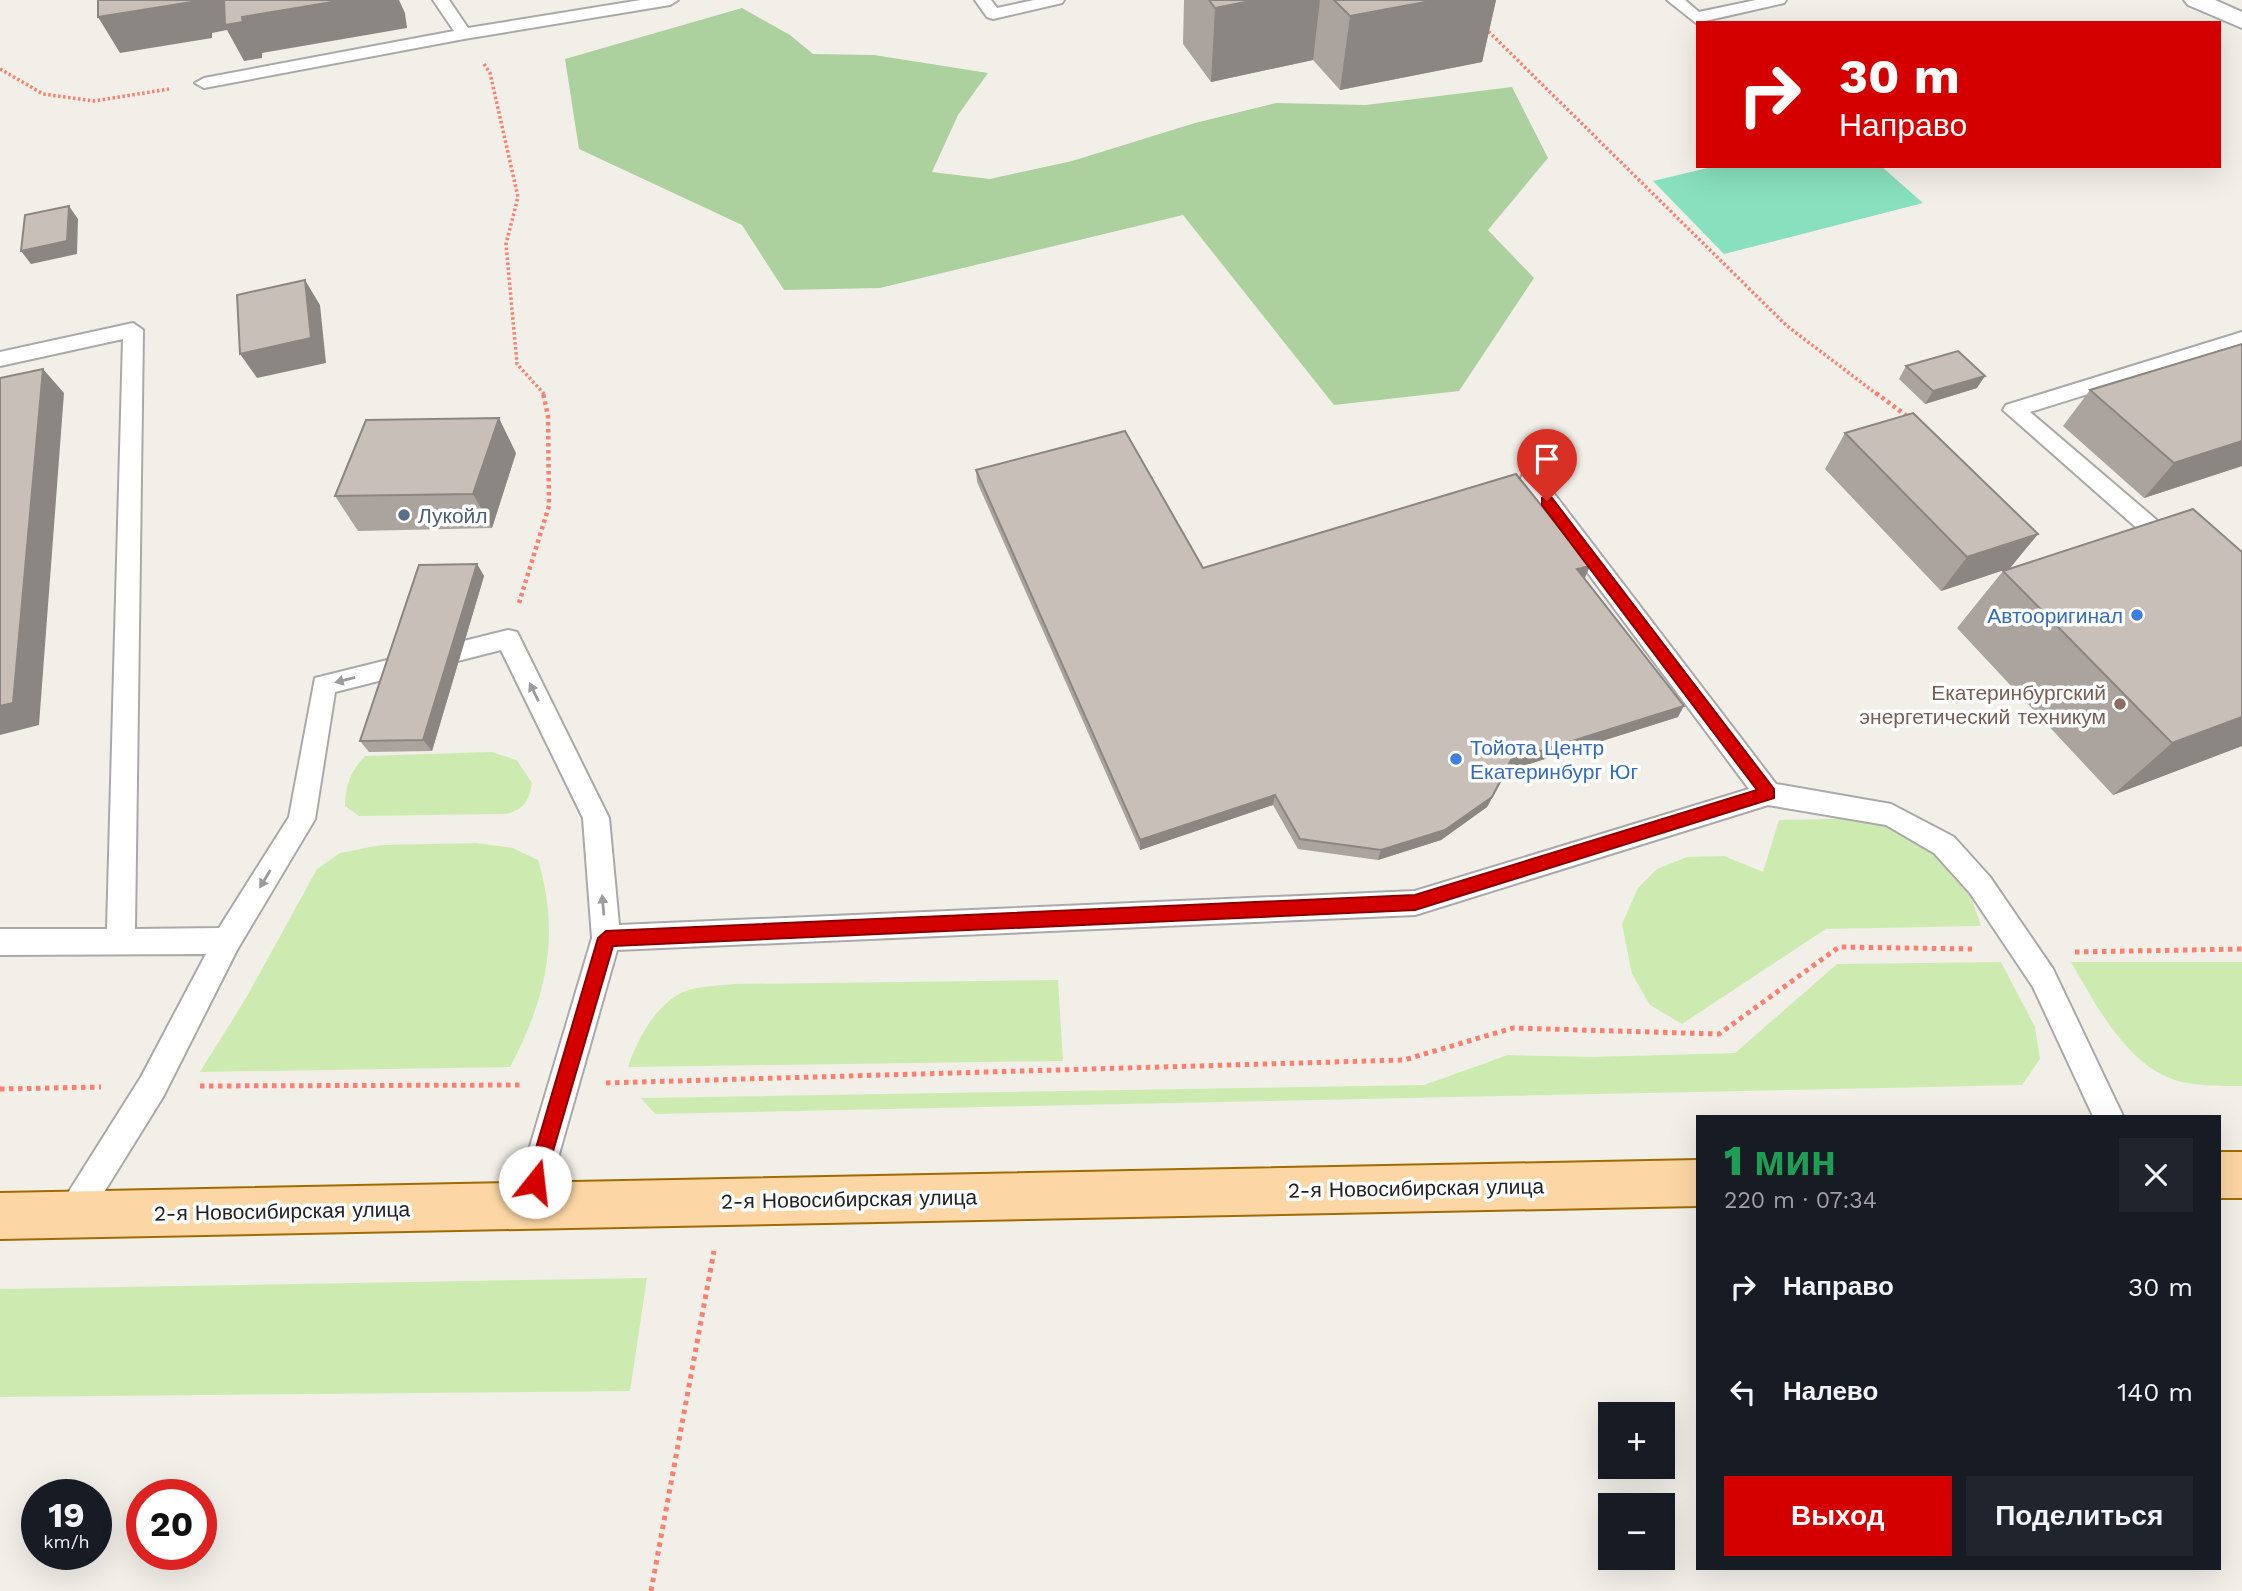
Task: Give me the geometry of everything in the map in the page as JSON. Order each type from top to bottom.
[{"type":"main road","points":[[2221,1175],[2242,1175]]},
{"type":"main road","name":"2-я Новосибирская улица","points":[[0,1216],[1696,1183]]},
{"type":"street","points":[[2196,0],[2242,21]]},
{"type":"lane","points":[[442,0],[464,34]]},
{"type":"lane","points":[[204,83],[464,34],[670,0]]},
{"type":"lane","points":[[983,0],[993,14],[1056,0]]},
{"type":"lane","points":[[1675,0],[1696,18],[1778,0]]},
{"type":"lane","points":[[0,359],[133,331],[121,942]]},
{"type":"lane","points":[[2190,562],[2014,410],[2242,339]]},
{"type":"lane","points":[[1531,480],[1768,794]]},
{"type":"lane","points":[[72,1215],[152,1087],[227,941],[302,819],[324,685],[508,639],[596,818],[606,938],[528,1207]]},
{"type":"lane","points":[[606,938],[1415,903],[1768,794],[1891,815],[1944,845],[1980,885],[2043,978],[2108,1115]]},
{"type":"lane","points":[[0,942],[227,941]]},
{"type":"path","points":[[1476,20],[1787,326],[1911,420]]},
{"type":"path","points":[[464,34],[490,73],[518,197],[506,244],[517,364],[546,396],[548,416],[549,506],[508,639]]},
{"type":"path","points":[[0,69],[43,94],[94,102],[204,83]]},
{"type":"path","points":[[0,1089],[563,1085],[1404,1060],[1513,1028],[1719,1034],[1839,947],[2242,949]]},
{"type":"path","points":[[651,1591],[723,1201]]},
{"type":"green space","points":[[742,8],[790,35],[813,54],[874,55],[988,73],[958,115],[932,172],[990,179],[1072,161],[1195,123],[1276,103],[1366,105],[1512,87],[1548,158],[1488,230],[1534,278],[1459,391],[1334,405],[1183,215],[880,288],[784,290],[742,225],[579,149],[565,59]]},
{"type":"green space","points":[[1708,168],[1883,168],[1923,203],[1724,254],[1653,181]]},
{"type":"green space","points":[[491,752],[517,760],[532,783],[524,804],[517,810],[505,814],[359,816],[345,806],[350,779],[365,756]]},
{"type":"green space","points":[[1867,818],[1909,835],[1953,868],[1964,884],[1981,926],[1826,929],[1682,1024],[1650,1005],[1632,974],[1622,924],[1638,888],[1657,869],[1687,857],[1724,856],[1763,872],[1779,820]]},
{"type":"green space","points":[[476,843],[513,848],[538,860],[545,888],[549,941],[546,967],[533,1017],[510,1067],[200,1072],[246,998],[317,869],[340,853],[381,845]]},
{"type":"green space","points":[[2001,962],[2035,1027],[2040,1059],[2022,1085],[655,1114],[641,1098],[1424,1085],[1508,1055],[1593,1057],[1735,1053],[1837,964]]},
{"type":"green space","points":[[2071,962],[2242,962],[2242,1086],[2188,1083],[2155,1071],[2113,1030]]},
{"type":"green space","points":[[1058,980],[1063,1061],[628,1067],[636,1046],[656,1014],[673,998],[695,989],[733,984]]},
{"type":"green space","points":[[647,1278],[630,1391],[0,1397],[0,1289]]},
{"type":"building","points":[[98,0],[192,0],[192,2],[98,17]]},
{"type":"building","points":[[224,0],[344,0],[242,17],[243,22],[225,25]]},
{"type":"building","points":[[1209,0],[1256,0],[1215,8]]},
{"type":"building","points":[[1334,0],[1436,0],[1350,16]]},
{"type":"building","points":[[69,206],[67,241],[21,251],[25,215]]},
{"type":"building","points":[[305,280],[311,338],[240,354],[237,295]]},
{"type":"building","points":[[2242,344],[2242,441],[2174,463],[2090,390]]},
{"type":"building","points":[[1958,351],[1985,376],[1933,391],[1906,366]]},
{"type":"building","points":[[43,369],[13,703],[0,706],[0,378]]},
{"type":"building","points":[[1913,413],[2038,534],[1967,557],[1845,433]]},
{"type":"building","points":[[499,418],[473,494],[335,496],[366,420]]},
{"type":"building","points":[[1125,431],[1203,568],[1516,474],[1590,566],[1577,569],[1684,706],[1511,760],[1492,797],[1445,830],[1381,850],[1300,839],[1275,795],[1140,840],[976,470]]},
{"type":"building","points":[[2193,509],[2242,552],[2242,717],[2172,743],[2003,571]]},
{"type":"building","points":[[477,564],[423,740],[360,741],[419,565]]},
{"type":"place","name":"Лукойл","points":[[404,515]]},
{"type":"place","name":"Автооригинал","points":[[2137,615]]},
{"type":"place","name":"Екатеринбургский энергетический техникум","points":[[2120,704]]},
{"type":"place","name":"Тойота Центр Екатеринбург Юг","points":[[1456,759]]},
{"type":"route","points":[[535,1182],[606,938],[1415,903],[1768,794],[1547,501]]}]
